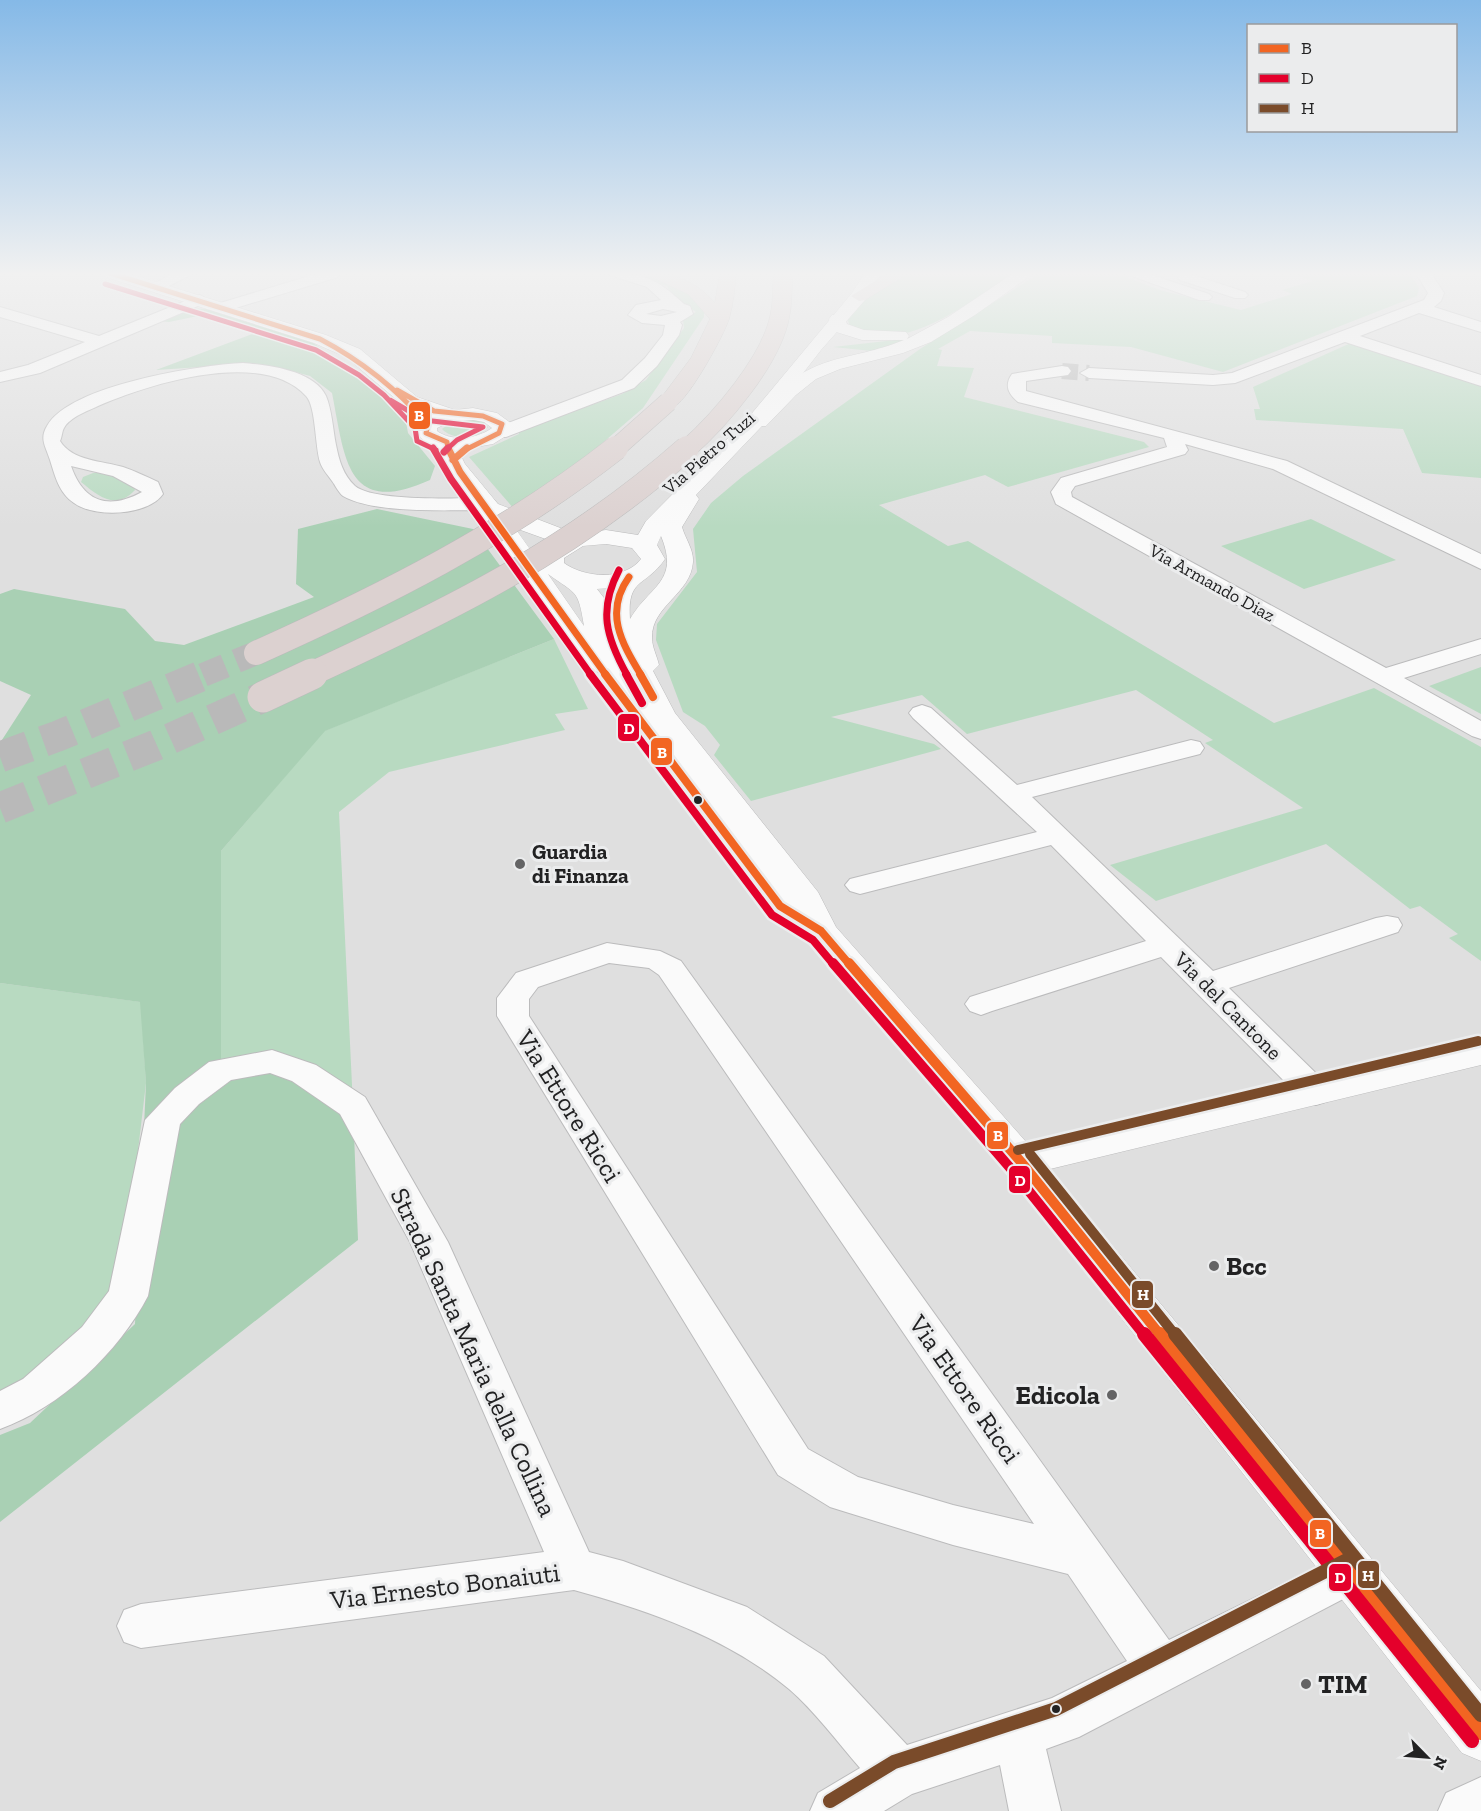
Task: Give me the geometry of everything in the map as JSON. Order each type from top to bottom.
[{"type":"highway","points":[[256,653],[402,586],[492,538],[564,490],[626,443],[668,402],[701,358]]},
{"type":"highway","points":[[263,698],[483,591],[574,536],[649,481],[704,433],[754,373],[762,358]]},
{"type":"main road","points":[[358,358],[410,401],[428,425],[426,434],[450,451],[493,513],[650,718]]},
{"type":"main road","name":"Via Pietro Tuzi","points":[[645,546],[654,526],[755,422],[805,358]]},
{"type":"main road","points":[[650,718],[639,638],[640,624],[677,578],[681,566],[681,552],[670,527],[719,458],[807,376],[861,358]]},
{"type":"main road","points":[[410,401],[454,416],[495,425]]},
{"type":"main road","name":"Via Pietro Tuzi","points":[[560,568],[563,546],[617,525],[657,499],[702,462],[742,419],[767,404]]},
{"type":"main road","points":[[428,425],[454,416]]},
{"type":"main road","points":[[450,451],[461,450],[495,425]]},
{"type":"main road","points":[[493,513],[545,532],[583,540],[621,538],[645,546],[653,559],[650,566],[630,577],[598,582],[560,568]]},
{"type":"main road","points":[[493,513],[583,586],[592,599],[599,641],[780,906],[821,931],[1021,1162],[1481,1733]]},
{"type":"main road","points":[[630,577],[616,598],[618,623],[650,718]]},
{"type":"main road","points":[[1021,1162],[1481,1053]]},
{"type":"street","points":[[0,377],[34,369],[61,358]]},
{"type":"street","points":[[495,425],[548,414],[628,384],[654,358]]},
{"type":"street","points":[[1089,373],[1225,380],[1286,358]]},
{"type":"street","points":[[1409,358],[1481,381]]},
{"type":"street","points":[[60,454],[51,441],[56,426],[67,416],[113,393],[140,383],[181,373],[222,368],[259,370],[289,376],[310,388],[317,396],[330,464],[349,491],[389,501],[493,513]]},
{"type":"street","name":"Via Armando Diaz","points":[[1062,371],[1018,378],[1016,384],[1018,393],[1024,398],[1052,407],[1175,442],[1221,447],[1280,465],[1481,562]]},
{"type":"street","name":"Via Armando Diaz","points":[[1175,442],[1068,482],[1061,492],[1063,500],[1481,730]]},
{"type":"street","points":[[1384,677],[1481,646]]},
{"type":"street","name":"Via del Cantone","points":[[922,713],[1057,835],[1316,1093]]},
{"type":"street","points":[[1013,794],[1191,748]]},
{"type":"street","points":[[860,885],[1057,835]]},
{"type":"street","points":[[1207,984],[1387,925]]},
{"type":"street","name":"Via del Cantone","points":[[981,1004],[1167,945]]},
{"type":"street","name":"Via Ettore Ricci","points":[[1083,1557],[954,1525],[846,1493],[793,1462],[513,1016],[513,998],[527,980],[607,953],[639,956],[660,961],[670,968],[1161,1667]]},
{"type":"street","name":"Strada Santa Maria della Collina","points":[[0,1411],[38,1391],[96,1339],[128,1296],[163,1120],[187,1096],[221,1070],[272,1061],[304,1072],[353,1106],[429,1242],[574,1569]]},
{"type":"street","name":"Via Ernesto Bonaiuti","points":[[141,1626],[574,1569],[623,1582],[730,1623],[807,1672],[899,1773]]},
{"type":"street","points":[[836,1811],[899,1773],[1061,1719],[1352,1571]]},
{"type":"street","points":[[1018,1734],[1035,1811]]},
{"type":"street","points":[[1464,1811],[1481,1803]]},
{"type":"green space","points":[[189,358],[336,358],[357,371],[406,422],[408,433],[435,466],[430,480],[402,490],[381,492],[366,486],[354,475],[347,459],[332,393],[310,376],[284,369],[248,364],[156,370]]},
{"type":"green space","points":[[662,358],[677,358],[643,408],[585,458],[515,510],[469,457],[519,434],[519,431],[622,394],[646,380]]},
{"type":"green space","points":[[908,358],[940,358],[937,366],[974,368],[964,397],[1144,442],[1149,447],[1008,487],[985,475],[879,505],[948,546],[968,541],[1274,723],[1374,688],[1481,747],[1481,961],[1449,938],[1458,934],[1420,906],[1410,909],[1326,844],[1156,901],[1110,865],[1303,808],[1205,743],[1213,740],[1136,690],[967,734],[922,695],[831,717],[934,744],[941,749],[751,801],[714,755],[720,745],[705,726],[683,712],[656,640],[657,624],[697,572],[693,529],[711,503],[743,476]]},
{"type":"green space","points":[[1170,358],[1260,358],[1223,372]]},
{"type":"green space","points":[[1319,358],[1399,358],[1481,385],[1481,478],[1422,473],[1403,429],[1256,420],[1254,409],[1260,409],[1253,387]]},
{"type":"green space","points":[[469,419],[483,422],[488,427],[479,434],[466,437],[447,433],[442,429],[453,421]]},
{"type":"green space","points":[[93,473],[107,473],[132,484],[135,490],[121,500],[107,499],[81,482],[83,477]]},
{"type":"green space","points":[[377,509],[473,529],[554,639],[325,731],[221,851],[221,1069],[272,1061],[353,1106],[358,1240],[0,1522],[0,1435],[30,1423],[135,1324],[146,1083],[140,1002],[0,983],[0,743],[31,695],[0,681],[0,594],[14,589],[125,609],[155,641],[184,645],[314,597],[296,584],[298,529]]},
{"type":"green space","points":[[1311,519],[1396,560],[1304,589],[1221,546]]},
{"type":"green space","points":[[554,639],[588,709],[555,714],[565,730],[389,772],[339,812],[353,1106],[221,1070],[221,851],[324,731]]},
{"type":"green space","points":[[1481,667],[1481,714],[1429,686]]},
{"type":"green space","points":[[0,983],[141,1002],[146,1083],[132,1201],[117,1288],[96,1339],[0,1411]]},
{"type":"tunnel","points":[[1062,371],[1089,373]]},
{"type":"tunnel","points":[[203,675],[256,653]]},
{"type":"tunnel","points":[[0,757],[58,736],[206,674]]},
{"type":"tunnel","points":[[0,808],[154,746],[263,697]]},
{"type":"transit line","name":"D","points":[[330,358],[359,375],[384,395],[415,428],[417,441],[436,450],[451,479],[628,727],[772,915],[813,940],[1012,1170],[1472,1741]]},
{"type":"transit line","name":"B","points":[[353,358],[379,376],[404,399],[428,425],[426,433],[447,442],[448,450],[460,472],[638,720],[780,906],[821,931],[1021,1162],[1481,1733]]},
{"type":"transit line","name":"B","points":[[397,390],[434,411],[489,417],[502,424],[499,433],[469,447],[453,460]]},
{"type":"transit line","name":"D","points":[[390,400],[424,420],[483,427],[457,440],[444,452]]},
{"type":"transit line","name":"D","points":[[619,570],[605,605],[606,622],[616,654],[642,703]]},
{"type":"transit line","name":"B","points":[[629,577],[617,597],[617,623],[626,649],[653,697]]},
{"type":"transit line","name":"H","points":[[1018,1150],[1478,1041]]},
{"type":"transit line","name":"H","points":[[1030,1154],[1481,1715]]},
{"type":"transit line","name":"H","points":[[830,1801],[894,1762],[1056,1709],[1347,1560]]},
{"type":"place","name":"Guardia di Finanza","points":[[520,864]]},
{"type":"place","name":"Bcc","points":[[1214,1266]]},
{"type":"place","name":"Edicola","points":[[1112,1395]]},
{"type":"place","name":"TIM","points":[[1306,1684]]}]
